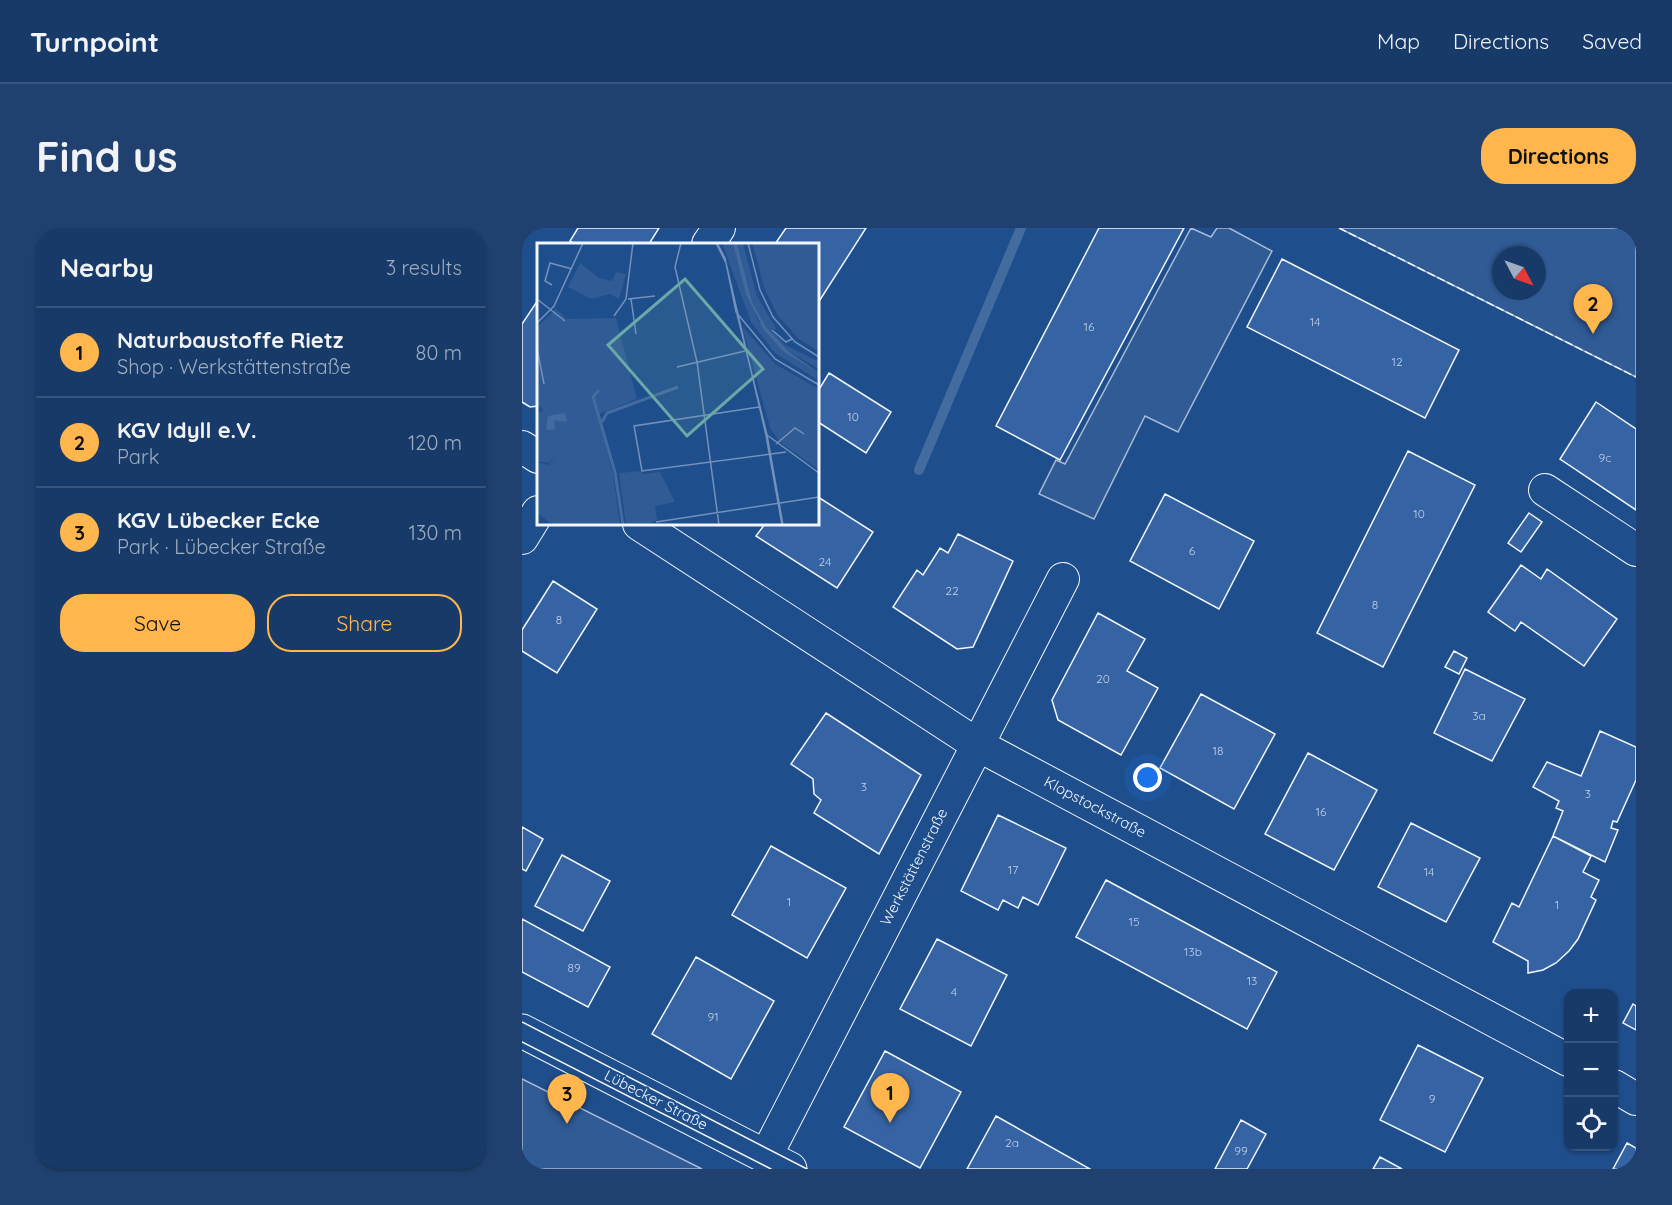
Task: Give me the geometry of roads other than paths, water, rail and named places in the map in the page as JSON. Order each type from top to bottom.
[{"type":"street","points":[[709,243],[719,228]]},
{"type":"street","points":[[522,447],[537,457]]},
{"type":"street","points":[[1545,490],[1636,550]]},
{"type":"street","points":[[522,538],[537,514]]},
{"type":"street","name":"Klopstockstraße","points":[[641,525],[978,745],[1564,1057]]},
{"type":"street","name":"Werkstättenstraße","points":[[778,1162],[978,745],[1063,579]]},
{"type":"street","name":"Lübecker Straße","points":[[522,1031],[778,1162]]},
{"type":"street","points":[[1618,1088],[1636,1099]]},
{"type":"waterway","points":[[919,470],[1021,228]]},
{"type":"tram line","points":[[522,1022],[807,1169]]},
{"type":"tram line","points":[[522,1042],[771,1169]]},
{"type":"place","name":"KGV Idyll e.V.","points":[[1593,334]]},
{"type":"place","name":"Naturbaustoffe Rietz","points":[[890,1123]]},
{"type":"place","name":"KGV Lübecker Ecke","points":[[567,1124]]}]
